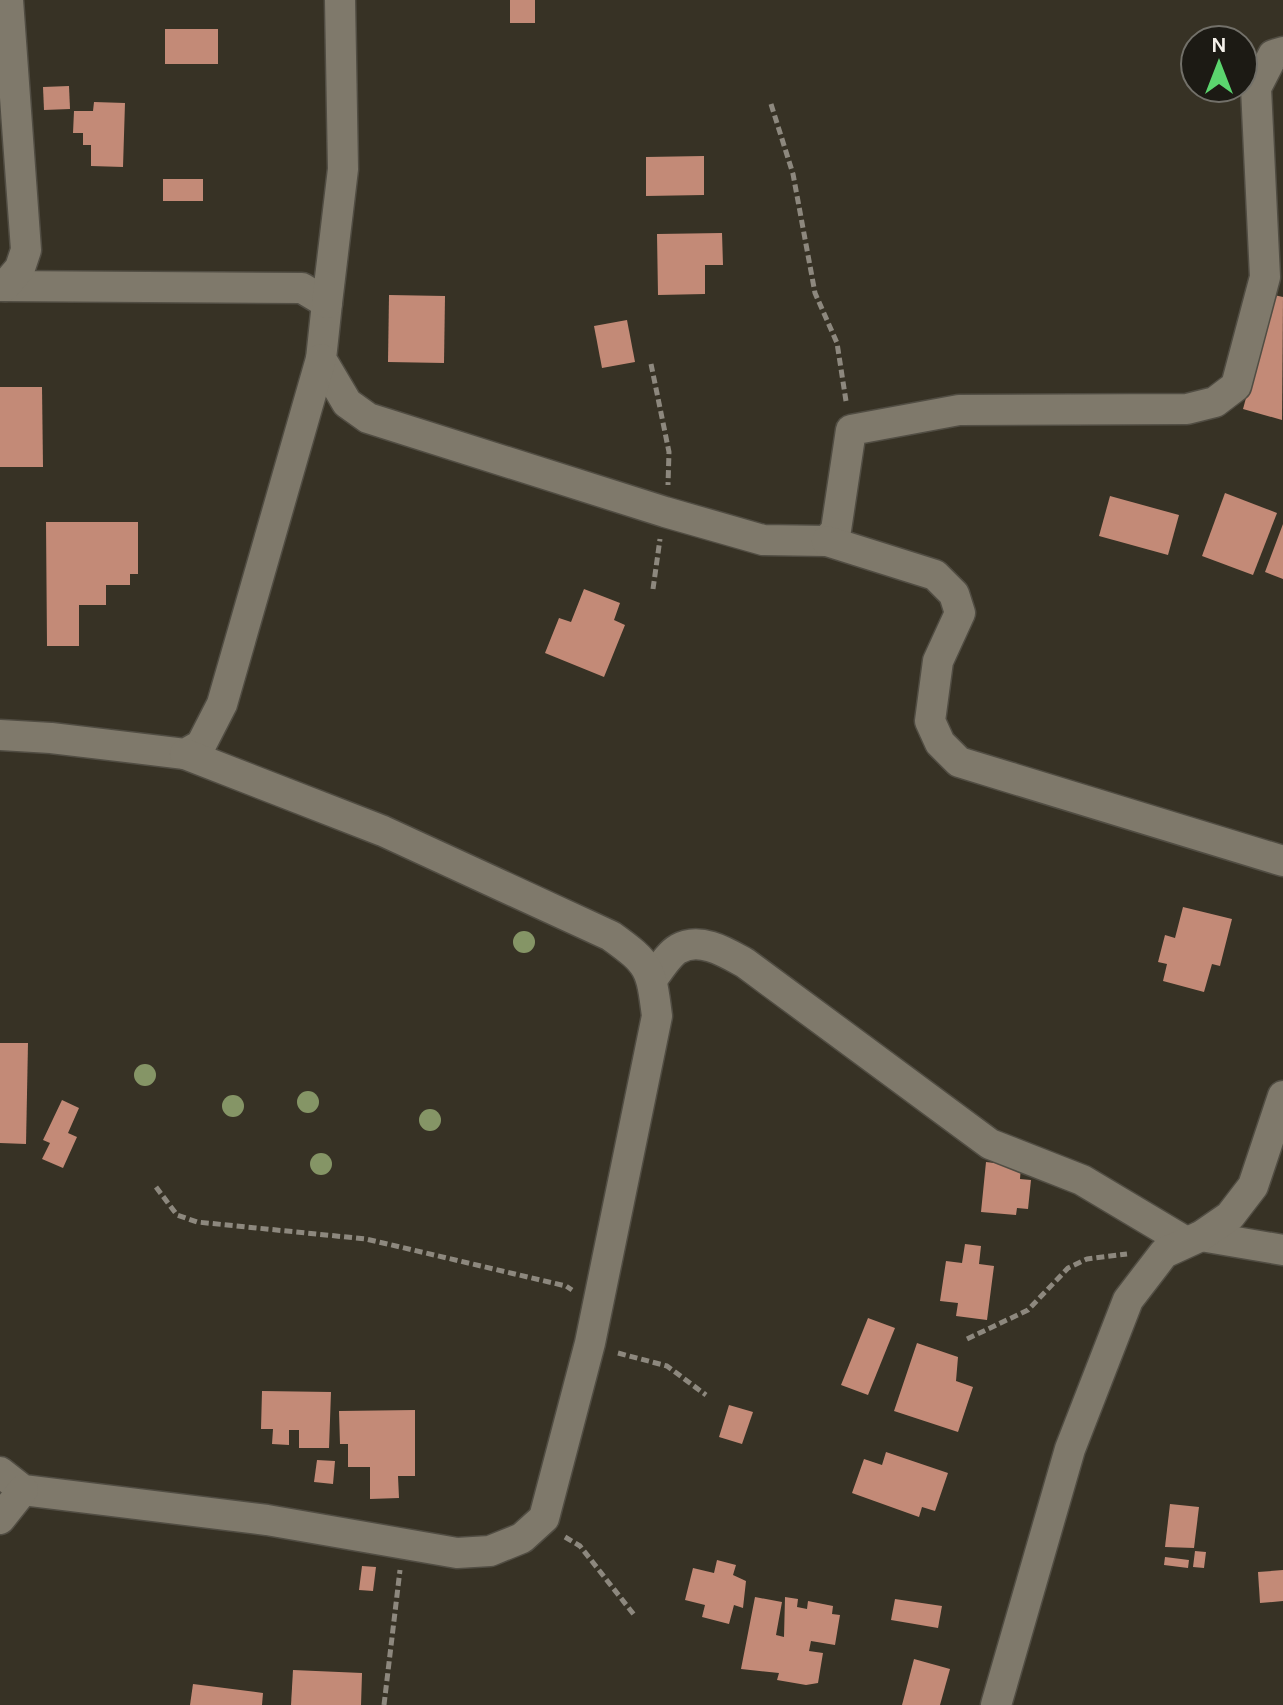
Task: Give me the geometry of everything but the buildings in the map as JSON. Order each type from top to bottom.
[{"type":"street","points":[[3,286],[20,268],[26,250],[8,0]]},
{"type":"street","points":[[185,754],[201,745],[222,704],[321,359],[343,169],[340,0]]},
{"type":"street","points":[[827,541],[836,530],[851,430],[959,410],[1187,409],[1215,402],[1236,386],[1265,277],[1256,88],[1273,55],[1283,52]]},
{"type":"street","points":[[3,286],[302,288],[327,303]]},
{"type":"street","points":[[321,359],[347,403],[368,418],[763,540],[827,541],[935,575],[954,594],[960,613],[938,661],[930,721],[940,743],[959,762],[1283,861]]},
{"type":"street","points":[[0,735],[185,754],[383,831],[611,936],[637,955],[653,978],[657,1016],[590,1343],[544,1518],[522,1538],[490,1551],[457,1553],[11,1481],[0,1519]]},
{"type":"street","points":[[653,978],[677,949],[693,944],[720,949],[745,963],[990,1144],[1082,1180],[1183,1244],[1283,1250]]},
{"type":"street","points":[[996,1705],[1070,1449],[1128,1300],[1183,1244],[1230,1216],[1253,1186],[1283,1096]]},
{"type":"path","points":[[771,104],[793,174],[815,293],[837,343],[851,430]]},
{"type":"path","points":[[651,364],[669,452],[665,512],[653,589]]},
{"type":"path","points":[[156,1187],[177,1215],[197,1222],[366,1239],[566,1286],[598,1310]]},
{"type":"path","points":[[967,1339],[1028,1310],[1068,1268],[1087,1259],[1183,1244]]},
{"type":"path","points":[[590,1343],[667,1366],[706,1395]]},
{"type":"path","points":[[544,1518],[555,1531],[580,1546],[635,1616]]},
{"type":"path","points":[[384,1705],[403,1546]]}]
